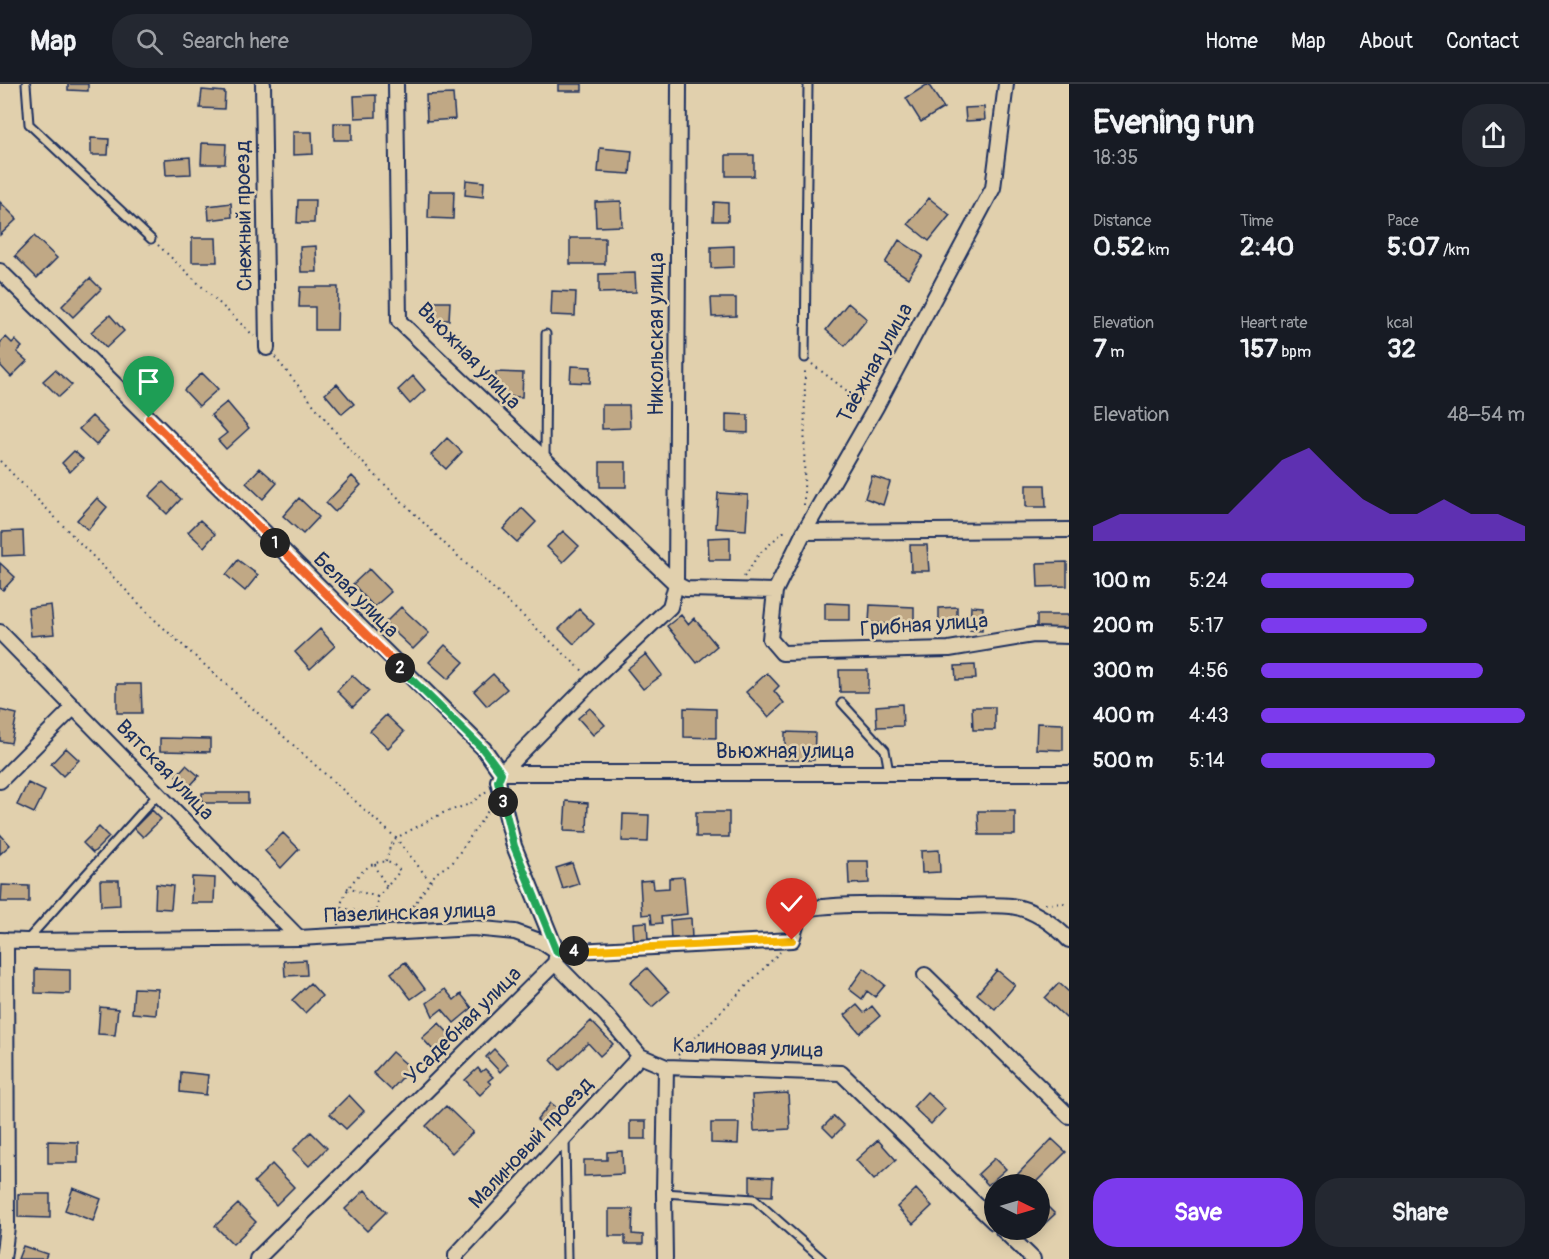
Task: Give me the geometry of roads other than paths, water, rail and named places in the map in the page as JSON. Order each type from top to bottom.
[{"type":"street","name":"Снежный проезд","points":[[263,84],[267,348]]},
{"type":"street","name":"Вьюжная улица","points":[[396,84],[399,321],[676,584]]},
{"type":"street","name":"Никольская улица","points":[[676,584],[679,84]]},
{"type":"street","name":"Таёжная улица","points":[[782,653],[770,639],[775,591],[804,532],[876,407],[993,188],[1006,84]]},
{"type":"street","name":"Белая улица","points":[[0,271],[483,749],[500,782]]},
{"type":"street","points":[[804,532],[1069,530]]},
{"type":"street","points":[[775,591],[686,589],[676,584],[670,607],[593,680],[500,782],[514,846],[556,957],[792,940],[800,917],[805,911],[814,908],[854,905],[1012,906],[1039,916],[1058,928],[1069,940]]},
{"type":"street","name":"Вятская улица","points":[[0,632],[299,938]]},
{"type":"street","name":"Грибная улица","points":[[782,653],[949,649],[1033,635],[1069,636]]},
{"type":"street","points":[[0,781],[74,706]]},
{"type":"street","name":"Вьюжная улица","points":[[500,782],[889,772],[1069,773]]},
{"type":"street","name":"Пазелинская улица","points":[[3,940],[299,938],[473,928],[515,932],[542,942],[556,957]]},
{"type":"street","points":[[3,940],[3,1259]]},
{"type":"street","name":"Калиновая улица","points":[[556,957],[640,1056],[666,1067],[841,1073],[984,1211]]},
{"type":"street","name":"Усадебная улица","points":[[257,1259],[556,957]]},
{"type":"street","points":[[925,975],[1069,1116]]},
{"type":"street","name":"Малиновый проезд","points":[[456,1259],[456,1255],[640,1056]]},
{"type":"street","points":[[665,1259],[666,1067]]},
{"type":"street","points":[[1013,1240],[1033,1259]]},
{"type":"lane","points":[[26,84],[29,124],[152,239]]},
{"type":"lane","points":[[805,358],[808,84]]},
{"type":"lane","points":[[545,462],[546,334]]},
{"type":"lane","points":[[842,703],[885,750],[889,772]]},
{"type":"lane","points":[[26,941],[158,794]]},
{"type":"lane","points":[[565,1138],[567,1259]]},
{"type":"lane","points":[[664,1193],[754,1199],[822,1259]]}]
